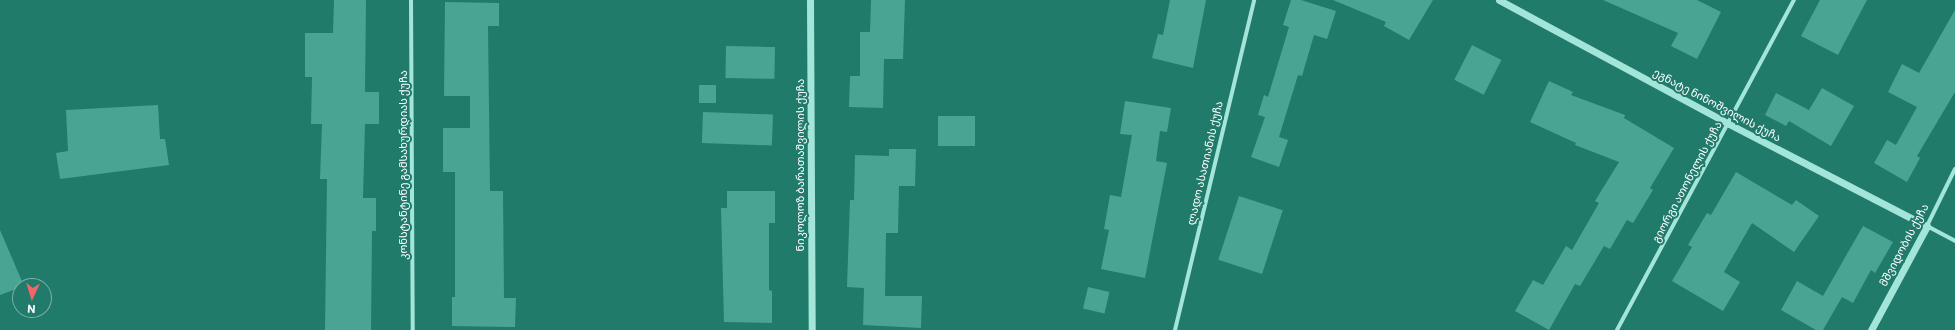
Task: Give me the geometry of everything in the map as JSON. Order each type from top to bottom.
[{"type":"street","name":"კონსტანტინე გამსახურდიას ქუჩა","points":[[411,0],[413,330]]},
{"type":"street","name":"ნიკოლოზ ბარათაშვილის ქუჩა","points":[[810,0],[812,330]]},
{"type":"street","name":"ლადო ასათიანის ქუჩა","points":[[1175,330],[1254,0]]},
{"type":"street","name":"ეგნატე ნინოშვილის ქუჩა","points":[[1501,0],[1729,124],[1927,226]]},
{"type":"street","name":"გიორგი ათონელის ქუჩა","points":[[1617,330],[1729,124],[1794,0]]},
{"type":"street","name":"მშვიდობის ქუჩა","points":[[1871,330],[1927,226],[1955,169]]},
{"type":"street","points":[[1927,226],[1955,241]]},
{"type":"building","points":[[334,0],[366,0],[365,92],[379,92],[379,124],[365,124],[363,198],[376,198],[376,231],[372,231],[371,330],[325,330],[327,179],[320,179],[322,124],[311,124],[312,77],[305,77],[305,33],[333,33]]},
{"type":"building","points":[[871,0],[905,0],[903,59],[884,59],[883,108],[849,107],[850,76],[860,76],[860,32],[870,32]]},
{"type":"building","points":[[1170,0],[1206,0],[1193,68],[1152,58],[1158,34],[1163,35]]},
{"type":"building","points":[[1291,0],[1301,0],[1336,11],[1327,39],[1314,35],[1302,76],[1298,75],[1279,137],[1288,140],[1279,167],[1251,157],[1265,117],[1258,115],[1264,95],[1268,97],[1289,27],[1283,25]]},
{"type":"building","points":[[1333,0],[1433,0],[1409,40],[1384,26],[1386,22]]},
{"type":"building","points":[[1603,0],[1697,0],[1721,12],[1697,59],[1671,46],[1678,33]]},
{"type":"building","points":[[1820,0],[1867,0],[1838,55],[1801,36]]},
{"type":"building","points":[[445,2],[499,3],[499,26],[488,26],[490,191],[503,191],[504,298],[516,298],[515,327],[452,326],[452,297],[455,297],[455,172],[443,172],[443,128],[470,128],[470,96],[444,96]]},
{"type":"building","points":[[1955,10],[1955,92],[1917,156],[1920,158],[1907,182],[1874,163],[1887,140],[1896,145],[1917,107],[1888,92],[1902,64],[1919,73]]},
{"type":"building","points":[[1472,45],[1501,60],[1484,95],[1454,80]]},
{"type":"building","points":[[726,46],[775,47],[774,79],[725,78]]},
{"type":"building","points":[[1549,81],[1573,92],[1571,95],[1625,115],[1624,118],[1674,148],[1650,188],[1653,190],[1633,223],[1627,220],[1610,249],[1604,246],[1580,286],[1575,284],[1549,330],[1515,311],[1533,280],[1543,285],[1566,246],[1572,250],[1599,203],[1595,201],[1619,162],[1575,145],[1576,143],[1530,122]]},
{"type":"building","points":[[699,85],[716,85],[716,103],[699,103]]},
{"type":"building","points":[[1822,88],[1854,106],[1831,146],[1789,121],[1786,126],[1765,115],[1776,93],[1809,110]]},
{"type":"building","points":[[1125,101],[1171,108],[1167,132],[1160,131],[1156,161],[1167,163],[1145,278],[1101,269],[1109,230],[1104,229],[1110,195],[1121,197],[1132,135],[1120,134]]},
{"type":"building","points":[[158,105],[160,139],[165,139],[169,165],[60,179],[56,153],[68,151],[66,110]]},
{"type":"building","points":[[703,112],[773,114],[772,145],[702,143]]},
{"type":"building","points":[[938,116],[975,116],[975,146],[938,146]]},
{"type":"building","points":[[889,149],[916,149],[915,186],[899,186],[898,233],[886,233],[885,296],[922,296],[921,328],[863,325],[864,288],[847,287],[850,200],[854,200],[855,155],[889,156]]},
{"type":"building","points":[[1736,172],[1792,205],[1796,200],[1819,216],[1794,252],[1752,223],[1724,272],[1740,282],[1723,311],[1672,281],[1692,247],[1688,245],[1707,213],[1711,215]]},
{"type":"building","points":[[727,191],[775,191],[775,223],[769,223],[769,290],[772,291],[772,323],[724,322],[721,208],[727,208]]},
{"type":"building","points":[[1239,196],[1283,210],[1262,274],[1218,260]]},
{"type":"building","points":[[1863,226],[1893,242],[1875,273],[1871,270],[1853,303],[1842,297],[1823,330],[1816,330],[1781,310],[1797,281],[1823,296]]},
{"type":"building","points":[[0,230],[21,278],[12,278],[12,290],[0,295]]},
{"type":"building","points":[[1088,287],[1109,292],[1104,313],[1083,308]]}]
